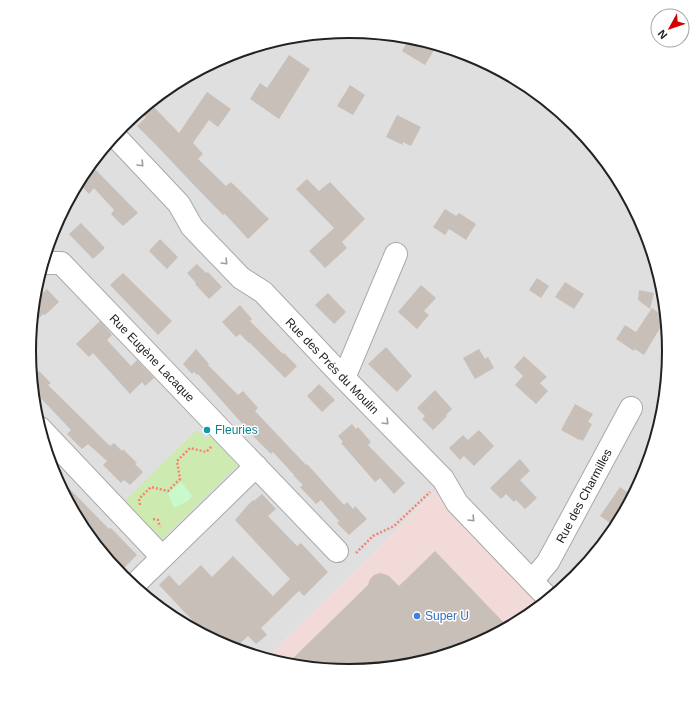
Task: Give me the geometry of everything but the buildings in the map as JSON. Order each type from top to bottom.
[{"type":"street","name":"Rue des Prés du Moulin","points":[[119,140],[179,204],[192,227],[241,278],[263,292],[344,378],[443,479],[457,503],[545,595]]},
{"type":"street","points":[[344,378],[396,254]]},
{"type":"street","name":"Rue Eugène Lacaque","points":[[49,263],[61,263],[337,551]]},
{"type":"street","name":"Rue des Charmilles","points":[[532,581],[548,562],[631,408]]},
{"type":"street","points":[[49,437],[162,558]]},
{"type":"street","points":[[138,581],[256,466]]},
{"type":"path","points":[[141,511],[139,499],[151,486],[168,491],[180,479],[177,461],[190,448],[206,452],[225,434]]},
{"type":"path","points":[[337,551],[347,561],[373,536],[394,526],[443,479]]},
{"type":"path","points":[[148,518],[158,520],[162,539],[162,558]]},
{"type":"shaded area","points":[[349,38],[410,44],[469,62],[506,80],[523,91],[540,103],[570,130],[597,160],[609,177],[630,213],[645,250],[656,290],[662,351],[659,392],[651,432],[638,471],[620,508],[597,542],[584,557],[541,598],[438,489],[271,654],[248,647],[211,632],[192,622],[158,599],[114,557],[89,525],[68,489],[60,471],[42,412],[36,351],[42,290],[60,231],[78,194],[89,177],[101,160],[128,130],[158,103],[175,91],[211,70],[229,62],[288,44]]},
{"type":"shaded area","points":[[438,489],[541,598],[523,611],[487,632],[450,647],[410,658],[349,664],[308,661],[271,654]]},
{"type":"green space","points":[[197,430],[206,439],[215,430],[243,460],[158,543],[121,504]]},
{"type":"green space","points":[[181,482],[192,496],[188,501],[174,508],[168,493]]},
{"type":"place","name":"Fleuries","points":[[207,430]]},
{"type":"place","name":"Super U","points":[[417,616]]}]
